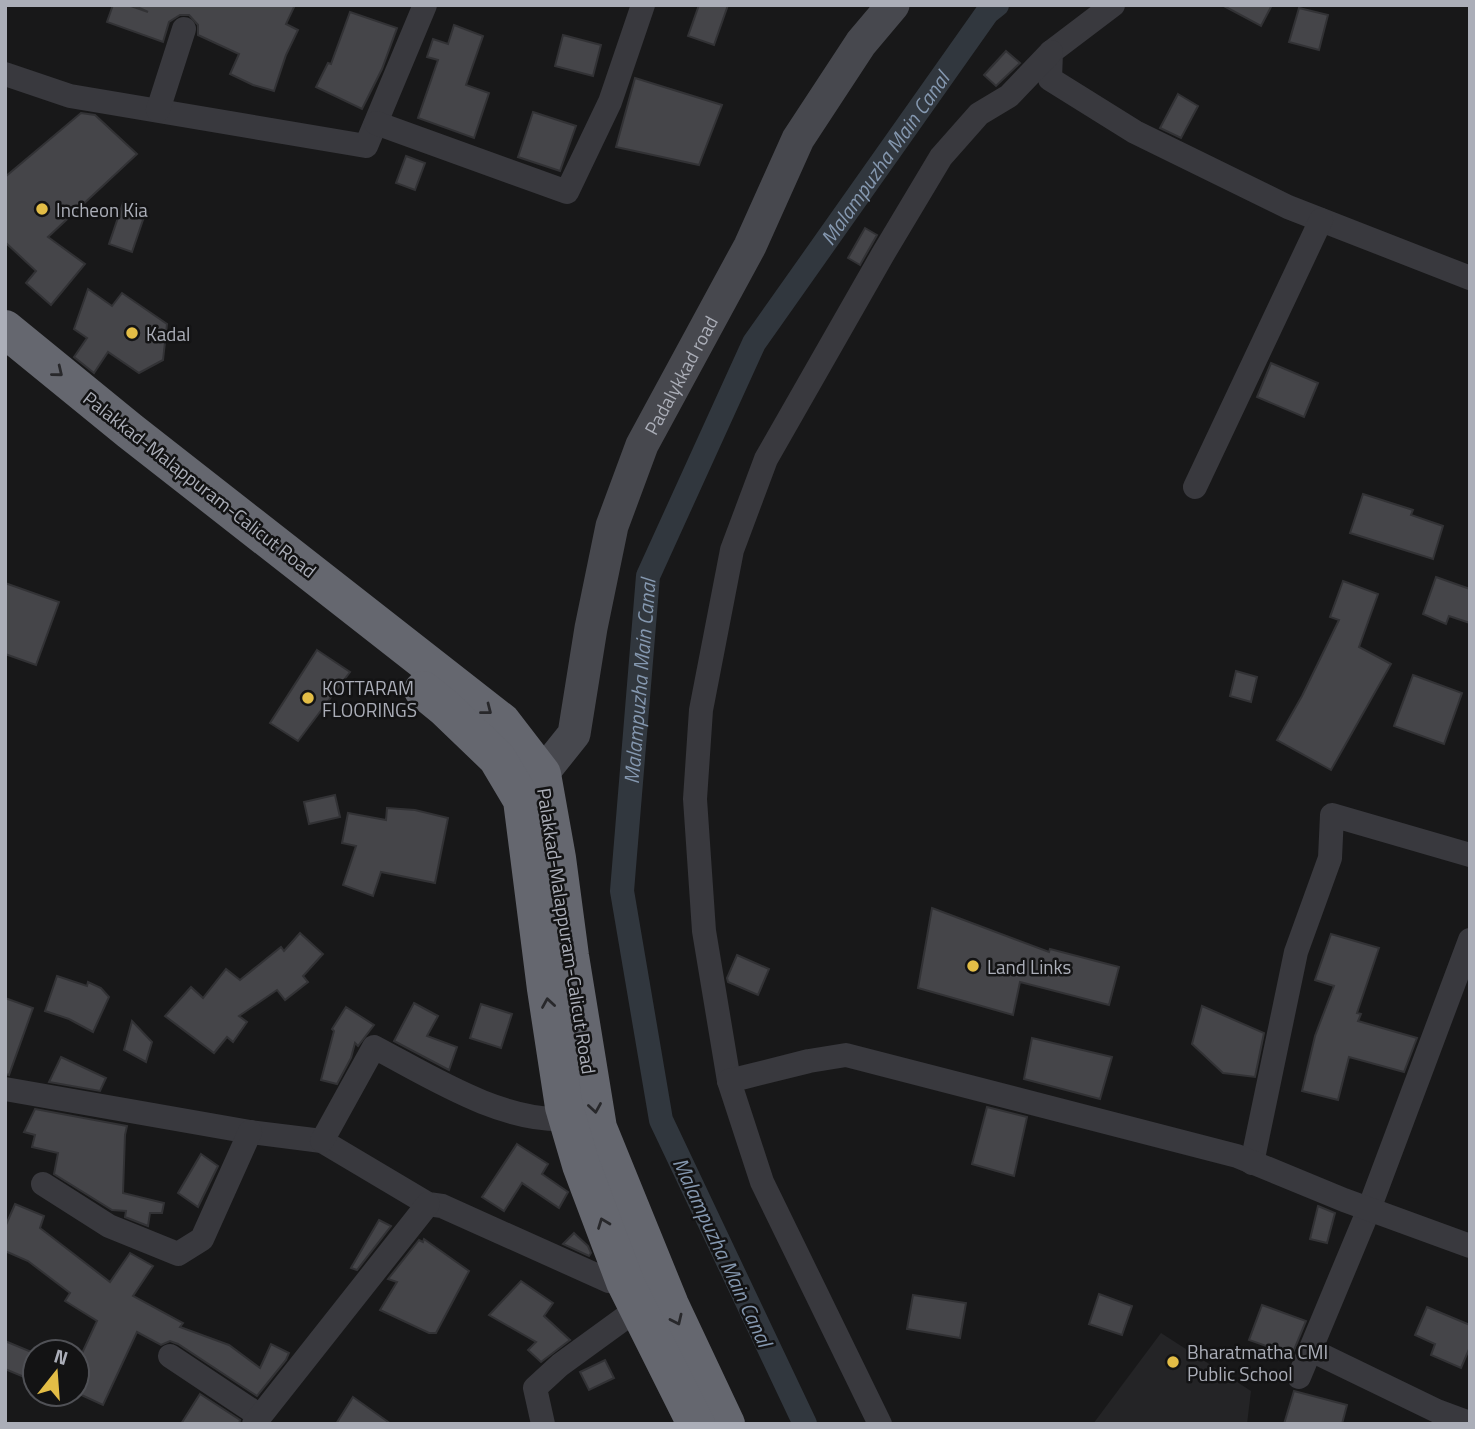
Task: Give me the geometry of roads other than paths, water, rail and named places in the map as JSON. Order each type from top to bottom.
[{"type":"highway","name":"Palakkad-Malappuram-Calicut Road","points":[[5,329],[130,431],[502,722],[529,782],[557,858],[598,1128],[670,1305],[726,1424]]},
{"type":"highway","name":"Palakkad-Malappuram-Calicut Road","points":[[5,363],[445,708],[497,758],[529,782]]},
{"type":"highway","name":"Palakkad-Malappuram-Calicut Road","points":[[529,782],[522,800],[546,989],[568,1119],[580,1165],[631,1296],[696,1424]]},
{"type":"street","points":[[5,74],[70,96],[366,146],[425,5]]},
{"type":"street","points":[[376,123],[567,192],[610,102],[643,5]]},
{"type":"street","name":"Padalykkad road","points":[[529,782],[574,734],[611,526],[642,445],[750,246],[798,139],[861,43],[893,5]]},
{"type":"street","points":[[880,1424],[762,1182],[729,1081],[704,931],[695,799],[701,710],[732,550],[766,459],[883,254],[942,157],[979,114],[1009,96],[1051,52],[1113,5]]},
{"type":"street","points":[[158,110],[184,29]]},
{"type":"street","points":[[1051,52],[1050,79],[1135,132],[1288,206],[1470,278]]},
{"type":"street","points":[[1195,487],[1321,219]]},
{"type":"street","points":[[1252,1163],[1297,952],[1330,858],[1332,815],[1470,855]]},
{"type":"street","points":[[1299,1377],[1368,1209],[1470,940]]},
{"type":"street","points":[[322,1141],[374,1047],[470,1098],[544,1121],[568,1119]]},
{"type":"street","points":[[729,1081],[846,1055],[1237,1156],[1368,1209],[1470,1246]]},
{"type":"street","points":[[5,1089],[250,1132],[322,1141],[428,1204],[442,1206],[609,1282],[631,1296],[535,1388],[543,1424]]},
{"type":"street","points":[[43,1184],[109,1226],[178,1254],[202,1239],[250,1132]]},
{"type":"street","points":[[170,1356],[257,1420],[428,1204]]},
{"type":"street","points":[[1311,1350],[1437,1411],[1466,1417]]},
{"type":"waterway","name":"Malampuzha Main Canal","points":[[805,1424],[661,1120],[622,891],[648,576],[754,343],[987,13],[997,5]]},
{"type":"place","name":"Incheon Kia","points":[[42,209]]},
{"type":"place","name":"Kadal","points":[[132,333]]},
{"type":"place","name":"KOTTARAM FLOORINGS","points":[[308,698]]},
{"type":"place","name":"Land Links","points":[[973,966]]},
{"type":"place","name":"Bharatmatha CMI Public School","points":[[1173,1362]]}]
